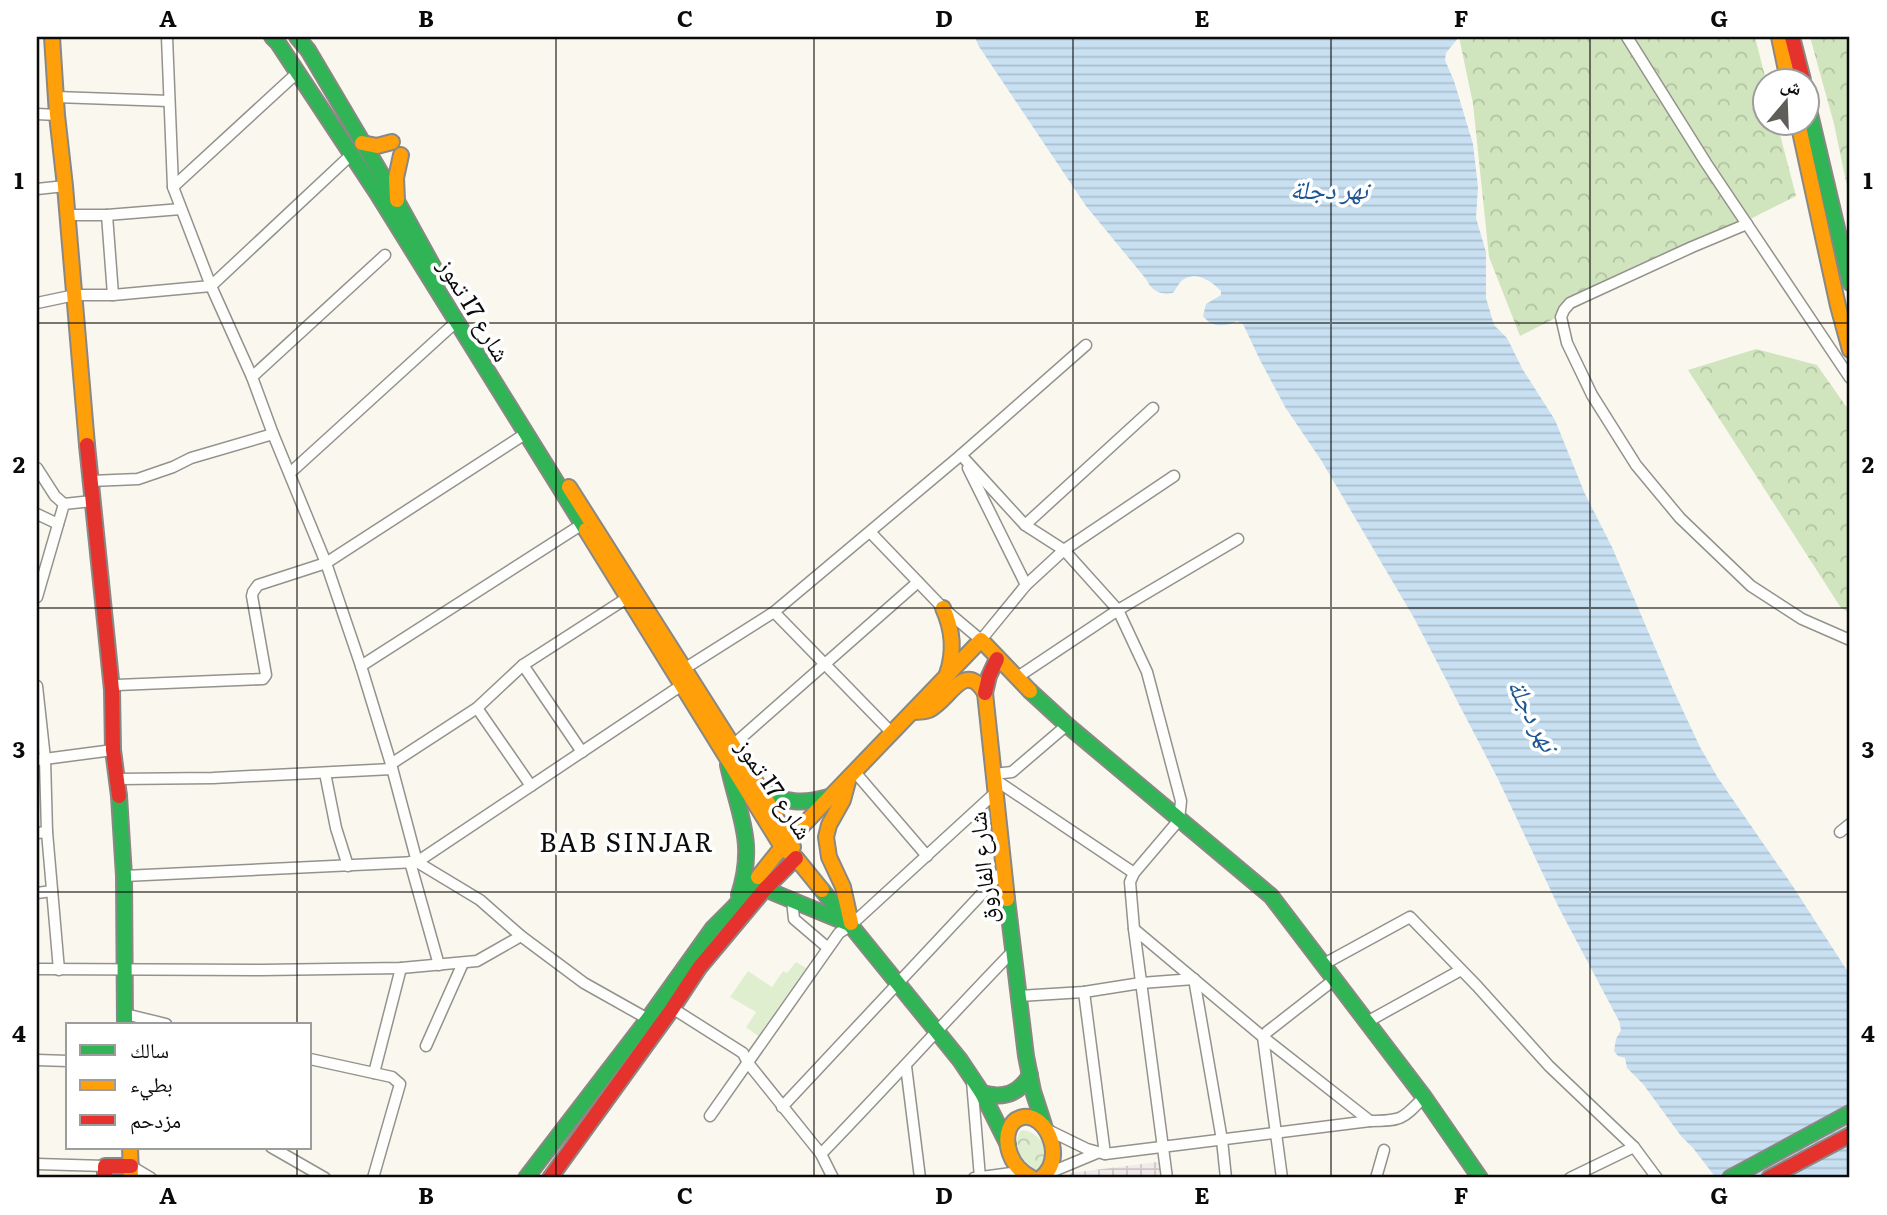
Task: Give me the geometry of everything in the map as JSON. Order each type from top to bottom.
[{"type":"main road","points":[[52,37],[92,501],[112,690],[113,751],[118,779],[124,876],[125,1019]]},
{"type":"main road","name":"شارع 17 تموز","points":[[272,37],[397,201],[423,244],[448,294],[684,669],[796,859]]},
{"type":"main road","name":"شارع 17 تموز","points":[[298,37],[308,50],[357,149],[456,321],[682,685],[756,782],[786,844]]},
{"type":"main road","points":[[1779,37],[1785,66]]},
{"type":"main road","points":[[1792,37],[1799,66]]},
{"type":"main road","points":[[1801,136],[1850,351]]},
{"type":"main road","points":[[1816,136],[1850,283]]},
{"type":"main road","points":[[357,149],[392,142]]},
{"type":"main road","points":[[397,201],[396,178],[401,155]]},
{"type":"main road","points":[[1824,244],[1840,242]]},
{"type":"main road","points":[[943,608],[950,624],[953,642],[946,677]]},
{"type":"main road","points":[[526,1178],[648,1019],[713,928],[735,906],[786,844],[981,640],[1016,678],[1067,725],[1271,896],[1424,1097],[1480,1178]]},
{"type":"main road","points":[[985,694],[997,659]]},
{"type":"main road","points":[[912,712],[919,713],[932,708],[964,681],[975,681],[985,694]]},
{"type":"main road","name":"شارع الفاروق","points":[[985,694],[1013,951],[1030,1075],[1035,1102],[1053,1155],[1047,1176]]},
{"type":"main road","points":[[729,749],[731,782],[746,826],[748,841],[745,881],[735,906]]},
{"type":"main road","points":[[851,925],[843,887],[829,857],[826,842],[827,831],[843,800],[852,774]]},
{"type":"main road","points":[[756,782],[769,794],[785,802],[797,804],[830,797]]},
{"type":"main road","points":[[550,1178],[699,968],[765,889],[796,859],[937,1029],[982,1093],[1008,1145]]},
{"type":"main road","points":[[765,889],[851,925]]},
{"type":"main road","points":[[982,1093],[994,1096],[1013,1093],[1023,1086],[1030,1075]]},
{"type":"main road","points":[[1730,1178],[1850,1113]]},
{"type":"main road","points":[[1024,1175],[1010,1158],[1009,1132],[1017,1119],[1029,1117],[1045,1127]]},
{"type":"main road","points":[[1769,1178],[1850,1135]]},
{"type":"main road","points":[[105,1172],[131,1172],[130,1148]]},
{"type":"street","points":[[167,37],[173,187],[211,286],[326,563],[391,766],[439,965]]},
{"type":"street","points":[[1627,37],[1706,163],[1850,378]]},
{"type":"street","points":[[173,187],[298,73]]},
{"type":"street","points":[[56,97],[169,101]]},
{"type":"street","points":[[37,114],[57,115]]},
{"type":"street","points":[[37,303],[75,295],[113,295],[211,286],[357,149]]},
{"type":"street","points":[[37,189],[65,186]]},
{"type":"street","points":[[67,215],[107,215],[181,209]]},
{"type":"street","points":[[107,215],[113,295]]},
{"type":"street","points":[[1747,224],[1570,303],[1561,317],[1567,343],[1592,395],[1636,465],[1680,518],[1751,586],[1802,619],[1850,640]]},
{"type":"street","points":[[251,377],[385,255]]},
{"type":"street","points":[[290,473],[456,321]]},
{"type":"street","points":[[684,669],[774,612],[961,455],[1086,345]]},
{"type":"street","points":[[1025,525],[1153,408]]},
{"type":"street","points":[[91,481],[138,479],[191,458],[273,434]]},
{"type":"street","points":[[112,690],[117,685],[263,679],[266,675],[253,592],[258,585],[326,563],[525,434]]},
{"type":"street","points":[[961,455],[1025,525],[1064,550],[1118,610],[1147,672],[1181,801],[1179,820],[1134,873],[1130,882],[1167,1178]]},
{"type":"street","points":[[961,455],[1026,584]]},
{"type":"street","points":[[37,470],[64,504],[92,501]]},
{"type":"street","points":[[870,532],[943,608],[981,640],[1026,584],[1064,550],[1174,476]]},
{"type":"street","points":[[37,597],[40,572],[64,504]]},
{"type":"street","points":[[37,514],[58,524]]},
{"type":"street","points":[[361,666],[581,524]]},
{"type":"street","points":[[1016,678],[1118,610],[1238,539]]},
{"type":"street","points":[[729,749],[918,582]]},
{"type":"street","points":[[118,779],[213,778],[391,766],[477,708],[523,665],[627,598]]},
{"type":"street","points":[[774,612],[892,733]]},
{"type":"street","points":[[523,665],[582,752]]},
{"type":"street","points":[[124,876],[413,862],[682,685]]},
{"type":"street","points":[[37,687],[42,832],[52,891],[59,970]]},
{"type":"street","points":[[477,708],[531,786]]},
{"type":"street","points":[[710,1116],[839,933],[927,856],[994,782],[1012,772],[1067,725]]},
{"type":"street","points":[[41,759],[113,751]]},
{"type":"street","points":[[325,772],[336,828],[348,866]]},
{"type":"street","points":[[852,774],[927,856]]},
{"type":"street","points":[[994,782],[1134,873]]},
{"type":"street","points":[[1840,832],[1850,824]]},
{"type":"street","points":[[413,862],[480,900],[521,936],[584,983],[648,1019]]},
{"type":"street","points":[[782,1107],[1005,869]]},
{"type":"street","points":[[37,893],[52,891]]},
{"type":"street","points":[[792,900],[794,919],[828,948]]},
{"type":"street","points":[[1324,964],[1410,917],[1549,1066],[1634,1147],[1657,1178]]},
{"type":"street","points":[[1134,929],[1263,1037],[1370,1121]]},
{"type":"street","points":[[37,969],[124,971],[401,968],[477,961],[521,936]]},
{"type":"street","points":[[821,1154],[1013,951]]},
{"type":"street","points":[[426,1046],[463,963]]},
{"type":"street","points":[[374,1073],[401,968]]},
{"type":"street","points":[[1367,1022],[1461,970]]},
{"type":"street","points":[[1019,996],[1084,992],[1141,983],[1194,979]]},
{"type":"street","points":[[1194,979],[1226,1178]]},
{"type":"street","points":[[1282,1178],[1263,1037],[1335,979]]},
{"type":"street","points":[[1084,992],[1101,1153]]},
{"type":"street","points":[[672,1009],[743,1053],[748,1063],[821,1154],[833,1178]]},
{"type":"street","points":[[125,1019],[158,1023]]},
{"type":"street","points":[[312,1059],[392,1077],[400,1084],[373,1178]]},
{"type":"street","points":[[37,1060],[66,1061]]},
{"type":"street","points":[[906,1066],[920,1178]]},
{"type":"street","points":[[971,1076],[980,1178]]},
{"type":"street","points":[[1047,1176],[1101,1153],[1388,1121],[1405,1117],[1424,1097]]},
{"type":"street","points":[[1045,1127],[1101,1153]]},
{"type":"street","points":[[1570,1178],[1634,1147]]},
{"type":"street","points":[[273,1148],[325,1178]]},
{"type":"street","points":[[1378,1177],[1384,1150]]},
{"type":"street","points":[[37,1164],[105,1172]]},
{"type":"street","points":[[131,1172],[151,1178]]},
{"type":"street","points":[[974,1178],[1024,1175]]},
{"type":"shaded area","points":[[1157,1162],[1162,1178],[1068,1178],[1071,1173]]},
{"type":"green space","points":[[1459,37],[1755,37],[1762,66],[1750,66],[1750,136],[1780,136],[1796,196],[1520,336],[1489,257],[1473,104]]},
{"type":"green space","points":[[1810,37],[1850,37],[1849,196],[1834,124]]},
{"type":"green space","points":[[1756,349],[1817,365],[1850,412],[1850,613],[1841,608],[1688,370]]},
{"type":"green space","points":[[796,962],[806,968],[758,1036],[746,1027],[756,1012],[730,997],[748,971],[772,987],[783,971],[787,973]]},
{"type":"green space","points":[[1024,1130],[1038,1137],[1046,1149],[1046,1162],[1037,1174],[1027,1172],[1018,1152],[1018,1136],[1020,1131]]},
{"type":"water","name":"نهر دجلة","points":[[975,37],[1459,37],[1446,53],[1445,60],[1473,144],[1478,187],[1476,218],[1486,252],[1486,298],[1494,325],[1507,338],[1523,370],[1555,420],[1585,494],[1612,547],[1700,747],[1850,975],[1850,1178],[1716,1178],[1643,1084],[1627,1068],[1625,1058],[1614,1051],[1621,1030],[1619,1021],[1559,908],[1499,781],[1414,618],[1321,460],[1285,407],[1243,324],[1237,321],[1215,324],[1203,316],[1206,304],[1221,295],[1221,291],[1204,279],[1194,276],[1184,279],[1173,293],[1160,293],[1151,287],[1086,206]]},
{"type":"traffic: fast","points":[[272,37],[377,193],[586,530]]},
{"type":"traffic: fast","points":[[297,37],[308,50],[392,192],[440,279]]},
{"type":"traffic: fast","points":[[1815,136],[1850,283]]},
{"type":"traffic: fast","points":[[1030,691],[1271,896],[1424,1097],[1480,1178]]},
{"type":"traffic: fast","points":[[728,765],[746,844],[744,876],[739,895]]},
{"type":"traffic: fast","points":[[763,789],[779,798],[794,801],[829,797]]},
{"type":"traffic: fast","points":[[119,796],[124,876],[125,1023]]},
{"type":"traffic: fast","points":[[526,1178],[648,1019],[713,928],[758,877]]},
{"type":"traffic: fast","points":[[765,889],[847,923]]},
{"type":"traffic: fast","points":[[822,890],[960,1060],[982,1093],[1008,1145]]},
{"type":"traffic: fast","points":[[1007,899],[1026,1056],[1044,1125]]},
{"type":"traffic: fast","points":[[982,1093],[1004,1095],[1016,1091],[1030,1075]]},
{"type":"traffic: fast","points":[[1730,1178],[1850,1113]]},
{"type":"traffic: slow","points":[[52,37],[87,445]]},
{"type":"traffic: slow","points":[[1779,37],[1785,66]]},
{"type":"traffic: slow","points":[[1801,136],[1850,350]]},
{"type":"traffic: slow","points":[[362,143],[377,146],[392,142]]},
{"type":"traffic: slow","points":[[397,200],[396,178],[401,155]]},
{"type":"traffic: slow","points":[[569,487],[756,782],[793,847]]},
{"type":"traffic: slow","points":[[586,530],[782,847],[796,858],[822,890]]},
{"type":"traffic: slow","points":[[943,608],[952,641],[947,674]]},
{"type":"traffic: slow","points":[[758,877],[782,847],[981,640],[1030,691]]},
{"type":"traffic: slow","points":[[913,712],[929,710],[964,681],[970,680],[985,693],[1007,899]]},
{"type":"traffic: slow","points":[[849,778],[843,800],[829,825],[826,837],[829,857],[843,887],[851,923]]},
{"type":"traffic: slow","points":[[1032,1178],[1014,1162],[1007,1140],[1009,1129],[1014,1122],[1030,1117],[1046,1130],[1052,1144],[1052,1163],[1041,1178]]},
{"type":"traffic: slow","points":[[130,1148],[131,1178]]},
{"type":"traffic: jam","points":[[1792,37],[1799,66]]},
{"type":"traffic: jam","points":[[87,445],[112,690],[113,750],[119,796]]},
{"type":"traffic: jam","points":[[985,693],[997,659]]},
{"type":"traffic: jam","points":[[550,1178],[699,968],[765,889],[796,858]]},
{"type":"traffic: jam","points":[[1769,1178],[1850,1135]]},
{"type":"traffic: jam","points":[[105,1178],[105,1166],[131,1166]]},
{"type":"district","name":"BAB SINJAR","points":[[627,840]]}]
